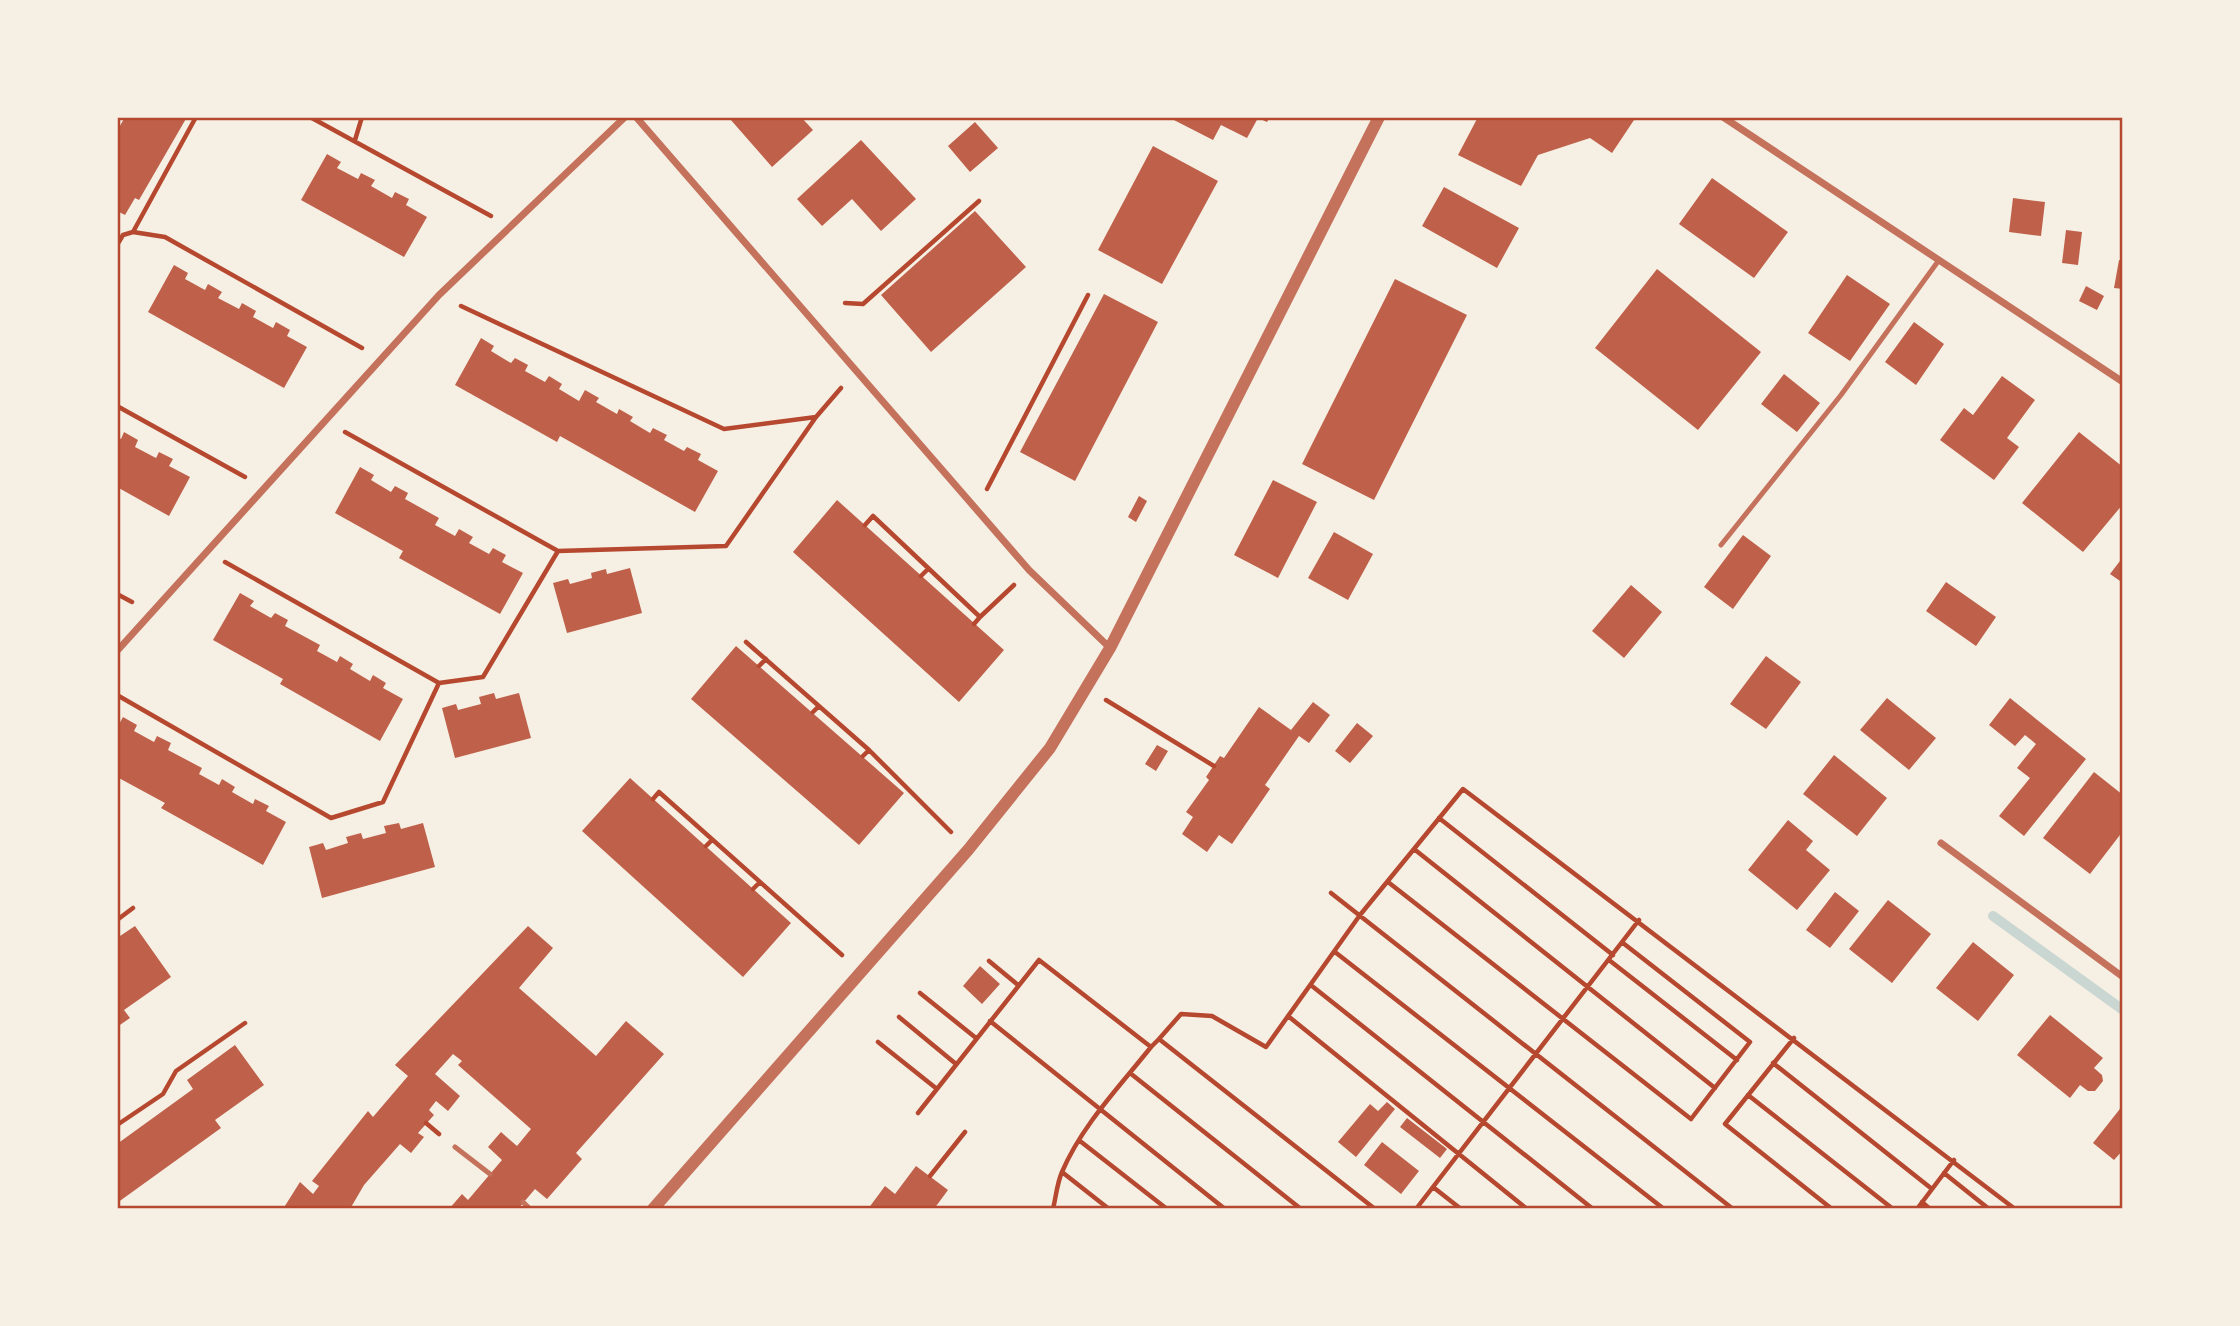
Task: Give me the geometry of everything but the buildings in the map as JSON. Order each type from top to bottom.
[{"type":"street","points":[[117,652],[439,295],[625,117]]},
{"type":"street","points":[[636,117],[1030,570],[1110,648]]},
{"type":"street","points":[[653,1209],[968,850],[1050,748],[1110,648],[1379,117]]},
{"type":"street","points":[[1723,117],[2123,382]]},
{"type":"street","points":[[1941,843],[2123,977]]},
{"type":"lane","points":[[1721,545],[1841,395],[1939,260]]},
{"type":"lane","points":[[454,1147],[490,1174]]},
{"type":"lane","points":[[523,1202],[530,1209]]},
{"type":"path","points":[[133,232],[196,117]]},
{"type":"path","points":[[310,117],[510,227]]},
{"type":"path","points":[[355,140],[362,117]]},
{"type":"path","points":[[845,303],[863,304],[979,201]]},
{"type":"path","points":[[117,245],[123,235],[133,232],[165,237],[381,359]]},
{"type":"path","points":[[439,295],[724,429],[816,417]]},
{"type":"path","points":[[976,509],[1088,295]]},
{"type":"path","points":[[325,421],[558,551],[726,546],[816,417],[856,370]]},
{"type":"path","points":[[117,406],[265,488]]},
{"type":"path","points":[[865,525],[873,516],[980,617]]},
{"type":"path","points":[[207,552],[439,683],[483,677],[558,551]]},
{"type":"path","points":[[921,576],[928,569]]},
{"type":"path","points":[[974,624],[1030,570]]},
{"type":"path","points":[[746,642],[869,750],[968,850]]},
{"type":"path","points":[[759,666],[766,659]]},
{"type":"path","points":[[117,695],[331,818],[383,802],[439,683]]},
{"type":"path","points":[[1086,690],[1129,712],[1214,766]]},
{"type":"path","points":[[813,712],[819,706]]},
{"type":"path","points":[[863,756],[869,750]]},
{"type":"path","points":[[1053,1209],[1062,1172],[1099,1110],[1181,1014],[1212,1016],[1266,1047],[1360,915],[1463,789],[1639,920],[2015,1209]]},
{"type":"path","points":[[653,799],[659,792],[862,973]]},
{"type":"path","points":[[1439,818],[1613,955]]},
{"type":"path","points":[[706,846],[712,840]]},
{"type":"path","points":[[1413,849],[1715,1088]]},
{"type":"path","points":[[1388,881],[1690,1119],[1750,1042],[1623,943]]},
{"type":"path","points":[[753,889],[760,883]]},
{"type":"path","points":[[1331,893],[1733,1209]]},
{"type":"path","points":[[117,920],[133,908]]},
{"type":"path","points":[[1416,1209],[1639,920]]},
{"type":"path","points":[[1335,952],[1664,1209]]},
{"type":"path","points":[[918,1113],[1039,960],[1151,1047]]},
{"type":"path","points":[[989,961],[1018,985]]},
{"type":"path","points":[[1609,961],[1737,1060]]},
{"type":"path","points":[[1312,986],[1593,1209]]},
{"type":"path","points":[[920,993],[976,1038]]},
{"type":"path","points":[[1288,1016],[1527,1209]]},
{"type":"path","points":[[899,1017],[956,1064]]},
{"type":"path","points":[[990,1021],[1225,1209]]},
{"type":"path","points":[[117,1125],[163,1094],[176,1070],[245,1023]]},
{"type":"path","points":[[1159,1038],[1375,1209]]},
{"type":"path","points":[[1794,1038],[1725,1124],[1832,1209]]},
{"type":"path","points":[[878,1042],[937,1089]]},
{"type":"path","points":[[1773,1063],[1932,1189]]},
{"type":"path","points":[[1130,1073],[1301,1209]]},
{"type":"path","points":[[1748,1096],[1892,1209]]},
{"type":"path","points":[[930,1176],[965,1132]]},
{"type":"path","points":[[1080,1141],[1167,1209]]},
{"type":"path","points":[[1917,1209],[1954,1160]]},
{"type":"path","points":[[1062,1172],[1109,1209]]},
{"type":"path","points":[[1944,1173],[1989,1209]]},
{"type":"path","points":[[1433,1187],[1461,1209]]},
{"type":"path","points":[[1922,1202],[1930,1209]]},
{"type":"waterway","points":[[1993,916],[2123,1010]]}]
